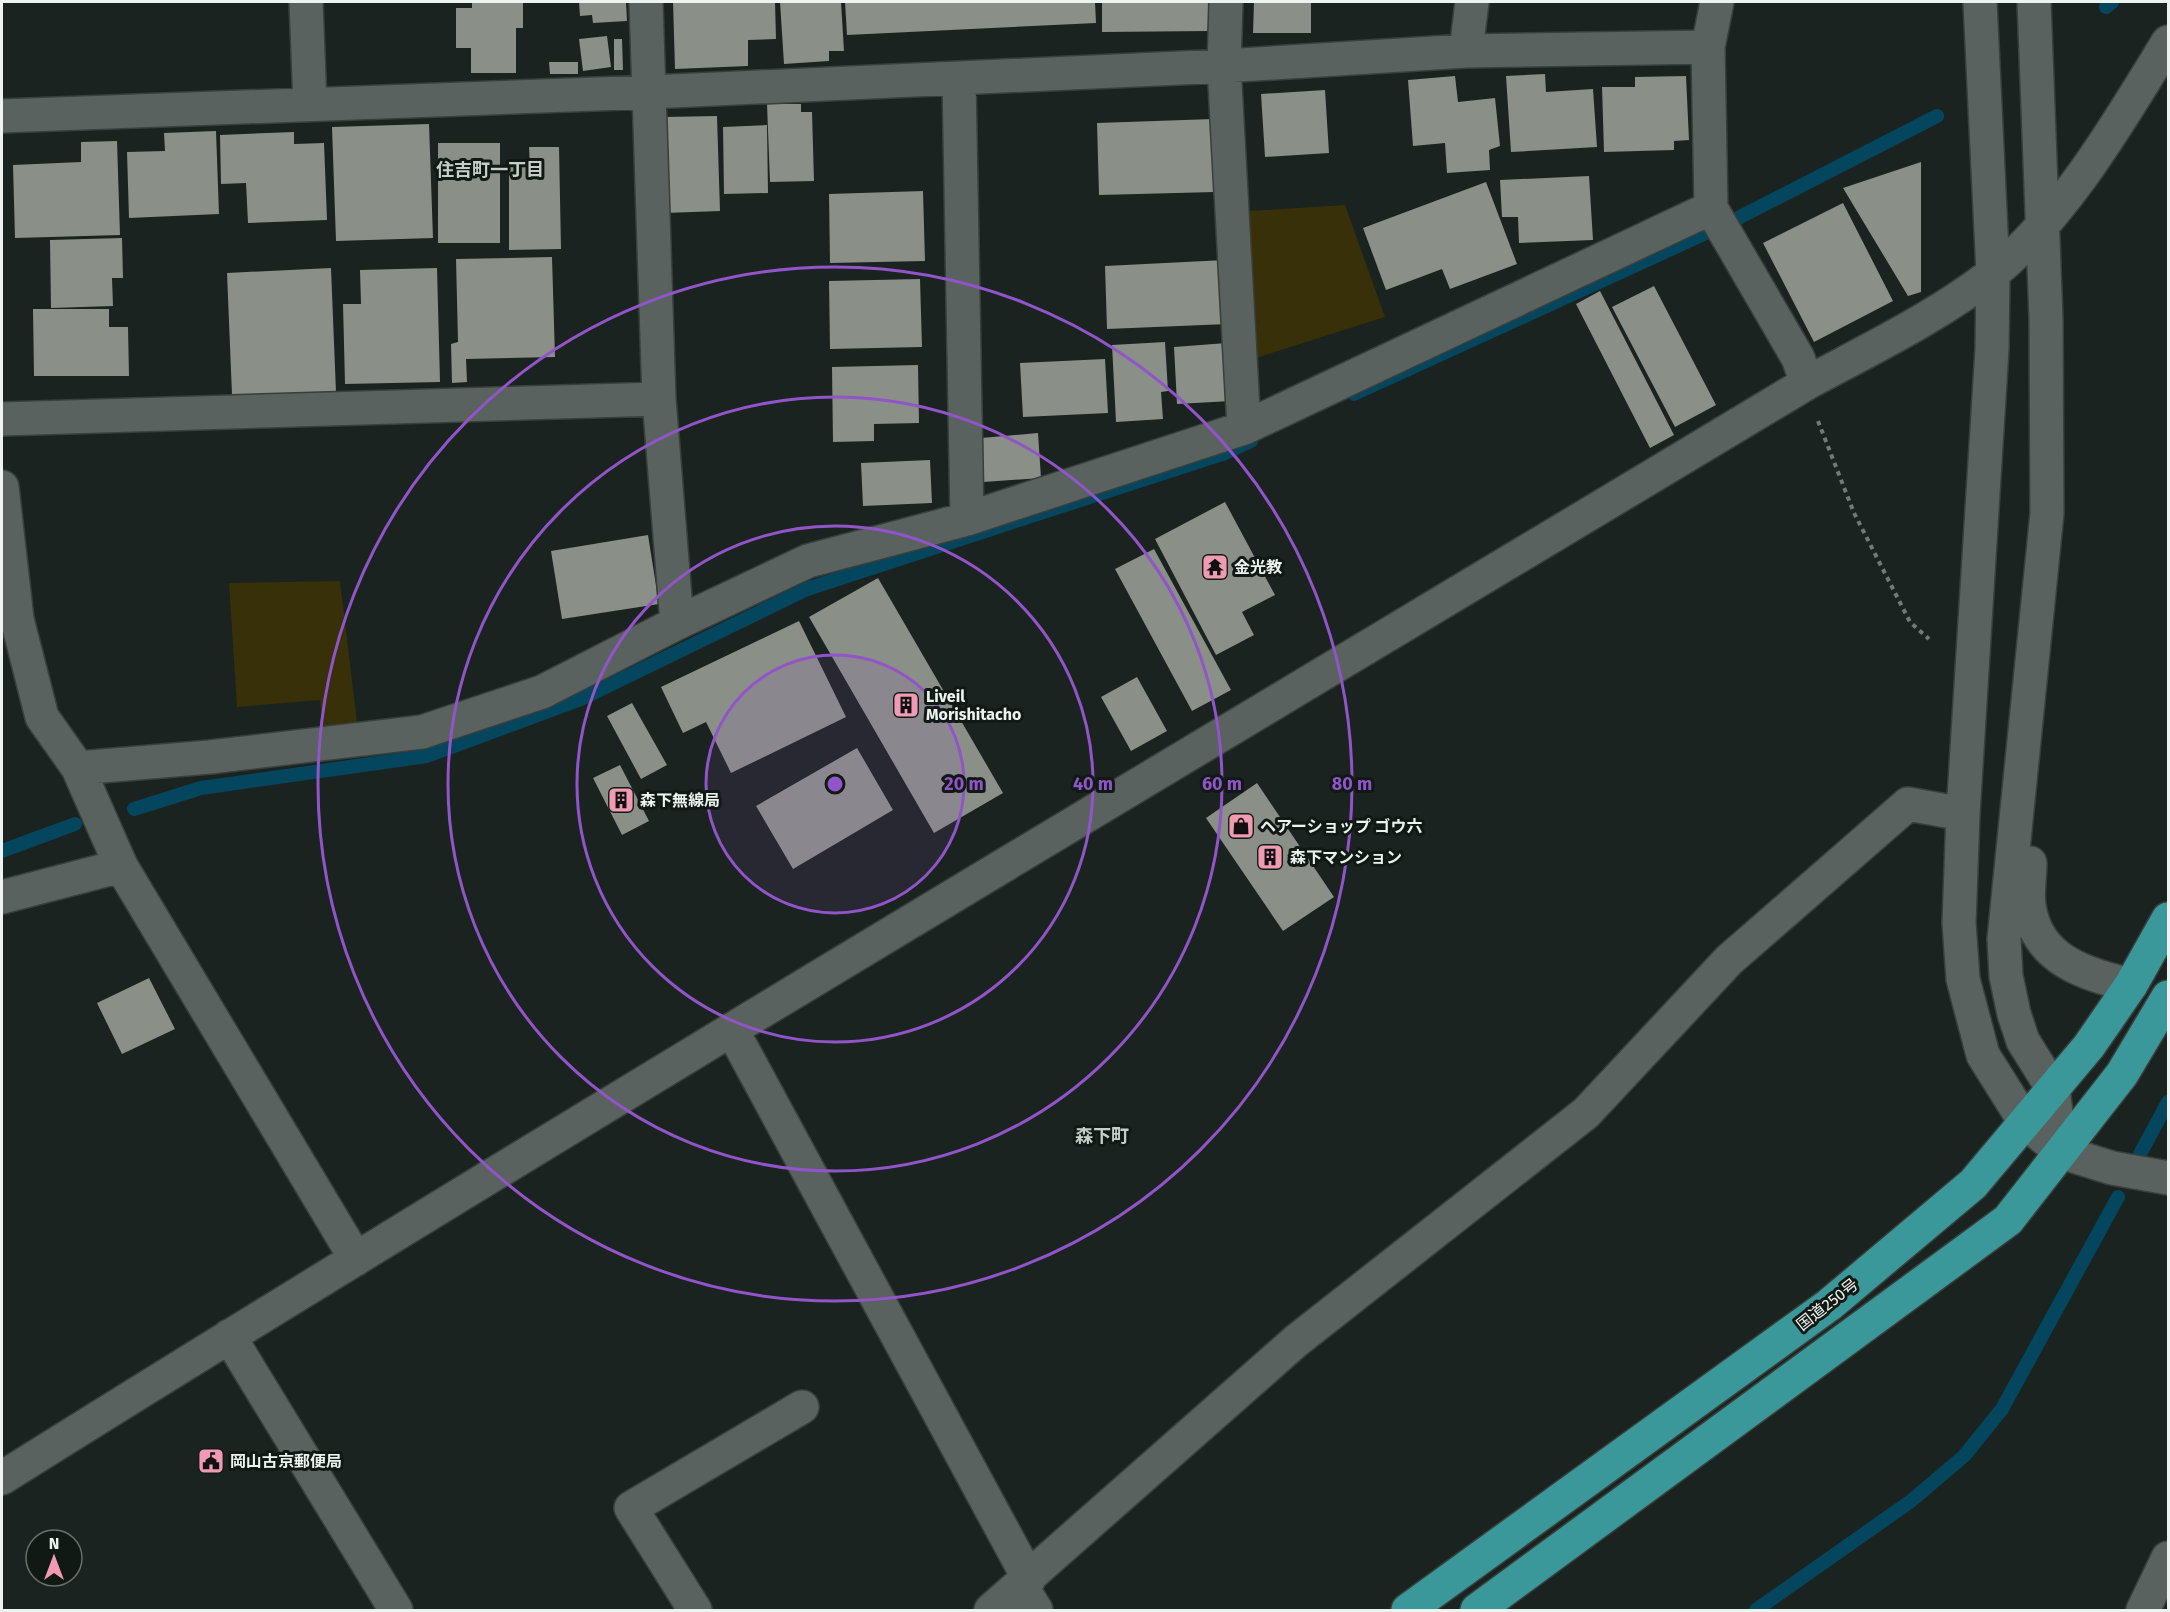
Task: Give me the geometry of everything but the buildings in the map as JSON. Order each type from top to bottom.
[{"type":"highway","name":"国道250号","points":[[1408,1611],[1829,1305],[1973,1184],[2089,1046],[2131,985],[2169,919]]},
{"type":"highway","points":[[1477,1611],[2008,1220],[2122,1074],[2169,997]]},
{"type":"street","points":[[306,2],[310,104]]},
{"type":"street","points":[[646,2],[659,399],[677,623]]},
{"type":"street","points":[[1226,2],[1224,66],[1244,428]]},
{"type":"street","points":[[1466,51],[1472,2]]},
{"type":"street","points":[[1717,2],[1708,47],[1711,208],[1798,358],[1807,383]]},
{"type":"street","points":[[1980,2],[1994,273],[1992,349],[1963,814],[1959,923],[1963,979],[1983,1055],[2025,1122],[2061,1152],[2112,1168],[2169,1178]]},
{"type":"street","points":[[2034,2],[2046,319],[2047,513],[2004,939],[2006,976],[2023,1041],[2053,1089],[2061,1152]]},
{"type":"street","points":[[2,1478],[229,1336],[732,1030],[1807,383],[1941,311],[1994,273],[2041,228],[2120,119],[2169,42]]},
{"type":"street","points":[[2,116],[650,92],[1224,66],[1466,51],[1708,47]]},
{"type":"street","points":[[959,78],[967,519]]},
{"type":"street","points":[[78,768],[210,757],[422,732],[542,693],[677,623],[808,561],[967,519],[1244,428],[1711,208]]},
{"type":"street","points":[[2,419],[659,399]]},
{"type":"street","points":[[2,487],[17,619],[42,717],[78,768],[121,866],[356,1259]]},
{"type":"street","points":[[2022,763],[2032,799],[2029,905],[2039,938],[2062,960],[2086,974],[2131,985]]},
{"type":"street","points":[[991,1611],[1029,1592],[1296,1341],[1586,1113],[1730,960],[1908,804],[1963,814]]},
{"type":"street","points":[[2,897],[121,866]]},
{"type":"street","points":[[732,1030],[1029,1592]]},
{"type":"street","points":[[229,1336],[396,1611]]},
{"type":"street","points":[[695,1611],[631,1508],[802,1407]]},
{"type":"street","points":[[2142,1611],[2169,1558]]},
{"type":"path","points":[[1807,383],[1812,407],[1854,513],[1910,622],[1929,639]]},
{"type":"shaded area","points":[[1345,205],[1385,317],[1256,358],[1248,211]]},
{"type":"shaded area","points":[[340,581],[358,730],[323,737],[320,700],[237,707],[229,583]]},
{"type":"waterway","points":[[2106,7],[2112,2]]},
{"type":"waterway","points":[[1740,217],[1937,116]]},
{"type":"waterway","points":[[1354,394],[1706,233]]},
{"type":"waterway","points":[[134,809],[201,788],[427,756],[581,699],[807,589],[1225,453],[1251,441]]},
{"type":"waterway","points":[[2,851],[75,824]]},
{"type":"waterway","points":[[2140,1154],[2168,1102]]},
{"type":"waterway","points":[[1756,1610],[1911,1501],[1964,1456],[2002,1409],[2118,1197]]},
{"type":"place","name":"金光教","points":[[1215,567]]},
{"type":"place","name":"Liveil Morishitacho","points":[[906,705]]},
{"type":"place","name":"森下無線局","points":[[621,800]]},
{"type":"place","name":"ヘアーショップ ゴウ六","points":[[1241,826]]},
{"type":"place","name":"森下マンション","points":[[1270,857]]},
{"type":"place","name":"岡山古京郵便局","points":[[211,1461]]},
{"type":"district","name":"住吉町一丁目","points":[[490,170]]},
{"type":"district","name":"森下町","points":[[1102,1136]]}]
